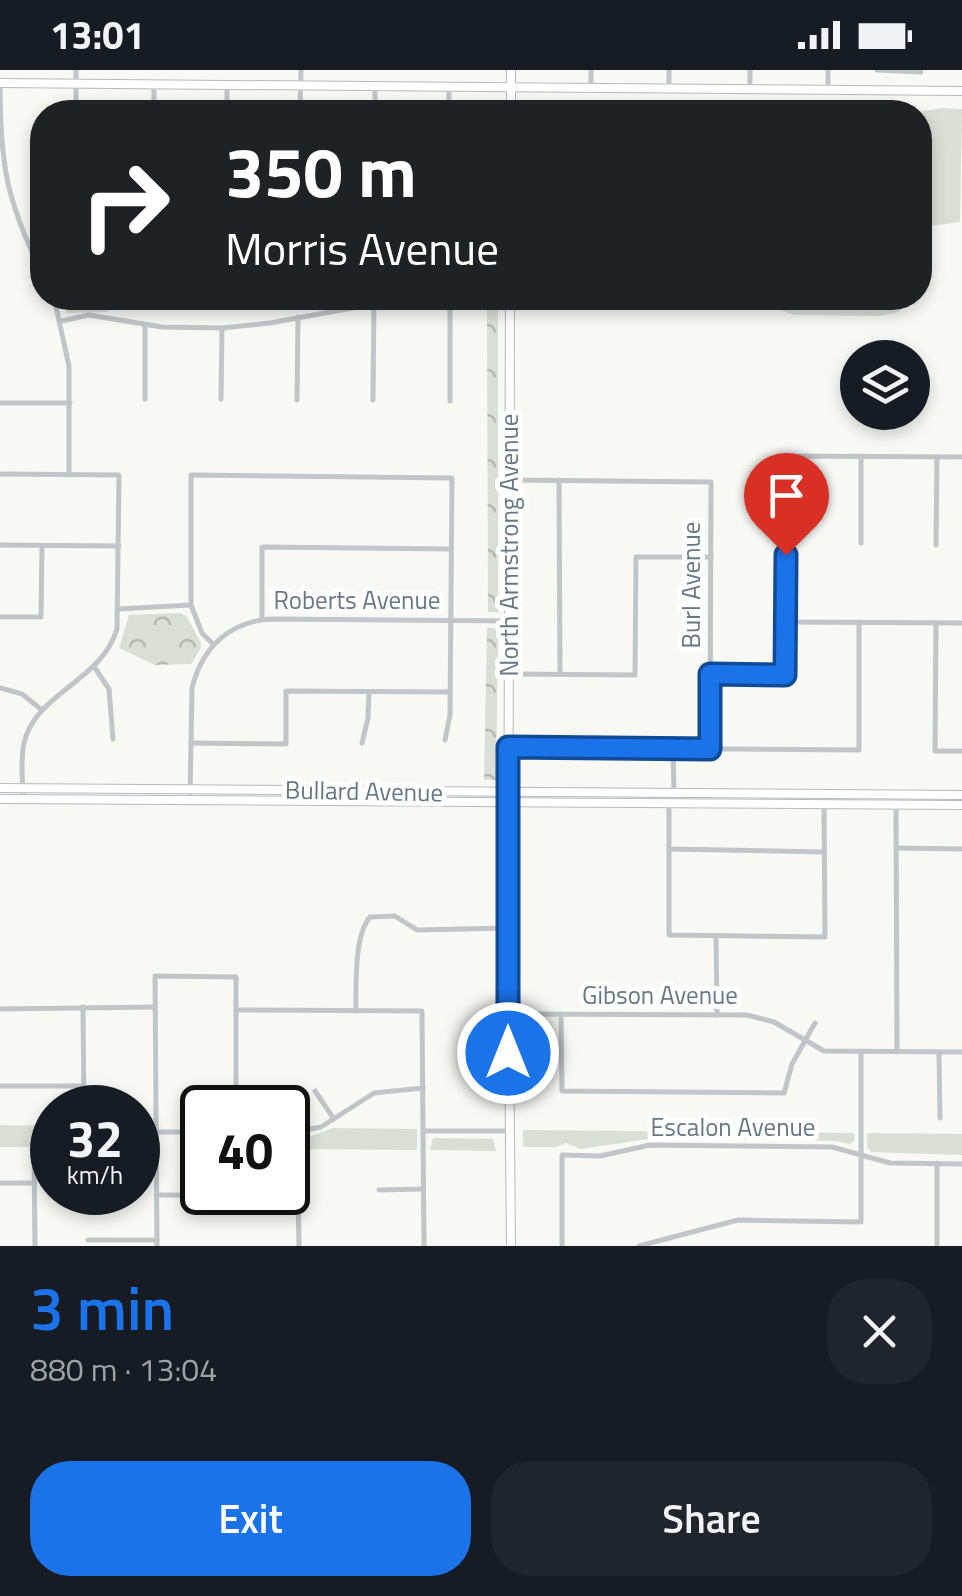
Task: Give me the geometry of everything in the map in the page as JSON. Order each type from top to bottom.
[{"type":"main road","points":[[510,100],[511,70]]},
{"type":"main road","points":[[0,83],[962,91]]},
{"type":"main road","name":"North Armstrong Avenue","points":[[510,310],[511,1246]]},
{"type":"main road","name":"Bullard Avenue","points":[[0,788],[962,794]]},
{"type":"main road","name":"Bullard Avenue","points":[[669,804],[676,799],[727,794]]},
{"type":"main road","name":"Bullard Avenue","points":[[0,798],[962,805]]},
{"type":"street","points":[[76,70],[76,100]]},
{"type":"street","points":[[300,100],[301,70]]},
{"type":"street","points":[[591,70],[591,88]]},
{"type":"street","points":[[669,89],[670,70]]},
{"type":"street","points":[[750,70],[750,90]]},
{"type":"street","points":[[828,70],[828,90]]},
{"type":"street","points":[[877,70],[922,71],[919,91]]},
{"type":"street","points":[[0,83],[1,162],[16,217],[30,247]]},
{"type":"street","points":[[154,85],[154,100]]},
{"type":"street","points":[[227,85],[227,100]]},
{"type":"street","points":[[375,100],[376,85]]},
{"type":"street","points":[[449,86],[449,100]]},
{"type":"street","points":[[58,310],[70,366],[69,475]]},
{"type":"street","points":[[61,321],[89,316],[145,325],[222,328],[331,310]]},
{"type":"street","points":[[373,400],[374,310]]},
{"type":"street","points":[[450,310],[450,401]]},
{"type":"street","points":[[297,400],[298,317]]},
{"type":"street","points":[[145,325],[145,399]]},
{"type":"street","points":[[221,399],[222,328]]},
{"type":"street","points":[[0,403],[70,403]]},
{"type":"street","points":[[710,674],[785,675],[787,456],[962,458]]},
{"type":"street","points":[[861,456],[861,544]]},
{"type":"street","points":[[936,457],[936,545]]},
{"type":"street","points":[[0,474],[118,475],[118,609],[113,644],[95,668],[42,710],[24,742],[23,799]]},
{"type":"street","points":[[190,800],[192,688],[202,658],[213,644],[194,620],[191,605],[191,475],[452,478],[450,692],[445,740]]},
{"type":"street","points":[[510,480],[560,480],[560,674]]},
{"type":"street","name":"Burl Avenue","points":[[560,480],[711,482],[710,749]]},
{"type":"street","points":[[0,545],[118,546]]},
{"type":"street","points":[[0,617],[42,617],[42,546]]},
{"type":"street","points":[[262,619],[262,547],[451,548]]},
{"type":"street","points":[[508,674],[636,674],[636,557],[711,556]]},
{"type":"street","points":[[118,609],[191,605]]},
{"type":"street","name":"Roberts Avenue","points":[[213,644],[236,628],[262,619],[508,621]]},
{"type":"street","points":[[786,622],[962,623]]},
{"type":"street","points":[[508,747],[859,750],[859,622]]},
{"type":"street","points":[[936,623],[935,751],[962,750]]},
{"type":"street","points":[[95,668],[109,689],[113,739]]},
{"type":"street","points":[[0,688],[22,694],[42,710]]},
{"type":"street","points":[[191,743],[286,744],[286,691],[450,692]]},
{"type":"street","points":[[362,743],[369,692]]},
{"type":"street","points":[[673,749],[674,793]]},
{"type":"street","points":[[896,795],[897,1053]]},
{"type":"street","points":[[669,804],[669,935],[716,936],[825,937],[824,806]]},
{"type":"street","points":[[897,848],[962,849]]},
{"type":"street","points":[[669,849],[825,852]]},
{"type":"street","points":[[356,1011],[362,930],[370,917],[395,916],[422,930],[508,928]]},
{"type":"street","points":[[716,936],[717,1015]]},
{"type":"street","points":[[156,1085],[155,976],[236,977],[236,1085]]},
{"type":"street","points":[[83,1006],[83,1085]]},
{"type":"street","points":[[0,1009],[155,1007]]},
{"type":"street","points":[[236,1010],[422,1012],[424,1246]]},
{"type":"street","name":"Gibson Avenue","points":[[508,1014],[761,1017],[824,1050],[962,1052]]},
{"type":"street","points":[[561,1014],[562,1090],[784,1094],[788,1074],[815,1023]]},
{"type":"street","points":[[639,1246],[738,1220],[862,1222],[860,1052]]},
{"type":"street","points":[[940,1053],[940,1118]]},
{"type":"street","points":[[0,1086],[30,1086]]},
{"type":"street","points":[[310,1130],[374,1092],[423,1088]]},
{"type":"street","points":[[315,1091],[334,1119]]},
{"type":"street","points":[[424,1131],[509,1131]]},
{"type":"street","name":"Escalon Avenue","points":[[562,1246],[562,1156],[600,1156],[650,1145],[832,1147],[890,1163],[962,1164]]},
{"type":"street","points":[[937,1164],[937,1246]]},
{"type":"street","points":[[0,1183],[30,1183]]},
{"type":"street","points":[[379,1190],[423,1190]]},
{"type":"street","points":[[160,1195],[298,1196],[298,1246]]},
{"type":"street","points":[[34,1215],[34,1246]]},
{"type":"street","points":[[88,1240],[157,1243],[156,1215]]},
{"type":"green space","points":[[962,109],[960,222],[932,226],[932,110]]},
{"type":"green space","points":[[66,310],[107,310],[107,312]]},
{"type":"green space","points":[[487,310],[498,310],[498,612],[488,612]]},
{"type":"green space","points":[[781,310],[900,310],[880,316],[793,315]]},
{"type":"green space","points":[[181,613],[201,643],[191,664],[155,665],[119,648],[129,615]]},
{"type":"green space","points":[[487,628],[498,632],[496,780],[484,780]]},
{"type":"green space","points":[[0,1125],[30,1126],[30,1147],[0,1147]]},
{"type":"green space","points":[[332,1128],[417,1129],[417,1150],[310,1149],[312,1136]]},
{"type":"green space","points":[[523,1130],[854,1133],[855,1140],[850,1144],[655,1138],[580,1149],[566,1143],[556,1147],[523,1147]]},
{"type":"green space","points":[[867,1133],[962,1134],[962,1155],[871,1152]]},
{"type":"green space","points":[[433,1138],[493,1139],[496,1151],[430,1150]]},
{"type":"route","points":[[508,1053],[508,747],[710,749],[710,674],[785,675],[786,555]]}]
